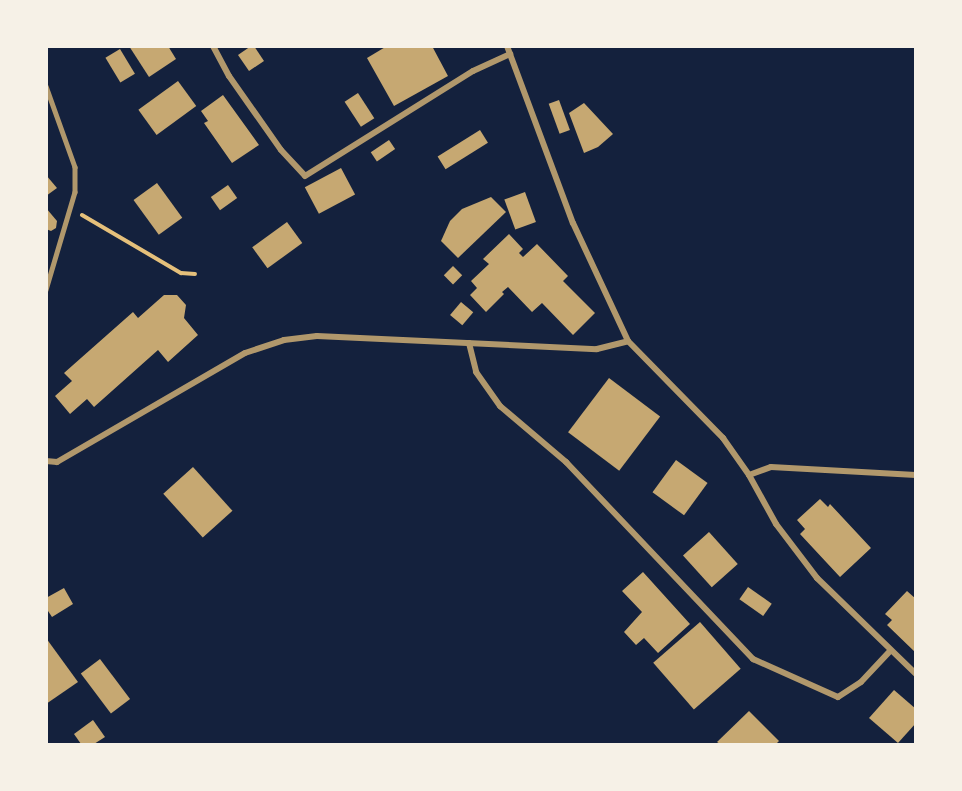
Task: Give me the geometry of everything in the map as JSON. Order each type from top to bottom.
[{"type":"street","points":[[213,46],[229,76],[281,150],[305,176],[473,71],[510,54]]},
{"type":"street","points":[[507,46],[573,223],[628,341],[723,438],[749,475],[776,524],[817,579],[915,674]]},
{"type":"street","points":[[46,461],[57,462],[168,397],[262,346],[317,336],[597,349],[628,341]]},
{"type":"street","points":[[469,343],[476,372],[500,406],[566,462],[753,659],[838,697],[861,682],[890,651]]},
{"type":"street","points":[[749,475],[771,467],[915,475]]},
{"type":"lane","points":[[46,86],[75,166],[75,192],[46,290]]},
{"type":"path","points":[[70,209],[181,273],[195,274]]},
{"type":"building","points":[[129,46],[168,46],[176,59],[149,77]]},
{"type":"building","points":[[254,46],[264,61],[249,71],[238,55]]},
{"type":"building","points":[[387,46],[432,46],[448,76],[394,106],[367,58]]},
{"type":"building","points":[[120,49],[135,74],[120,83],[105,58]]},
{"type":"building","points":[[178,81],[196,106],[157,135],[138,110]]},
{"type":"building","points":[[358,93],[374,118],[361,127],[345,102]]},
{"type":"building","points":[[223,95],[259,145],[232,163],[204,123],[208,121],[201,111]]},
{"type":"building","points":[[559,100],[570,130],[560,134],[549,104]]},
{"type":"building","points":[[584,103],[613,134],[598,147],[584,153],[569,113]]},
{"type":"building","points":[[480,130],[488,143],[446,169],[438,156]]},
{"type":"building","points":[[389,140],[395,149],[377,161],[371,152]]},
{"type":"building","points":[[341,168],[355,194],[319,214],[305,187]]},
{"type":"building","points":[[46,175],[57,188],[46,196]]},
{"type":"building","points":[[157,183],[182,218],[159,235],[134,200]]},
{"type":"building","points":[[228,185],[237,198],[220,210],[211,197]]},
{"type":"building","points":[[525,192],[536,222],[515,230],[504,200]]},
{"type":"building","points":[[491,197],[506,212],[458,258],[441,241],[450,221],[462,209]]},
{"type":"building","points":[[46,208],[57,221],[56,228],[51,231],[46,229]]},
{"type":"building","points":[[287,222],[302,243],[267,268],[252,247]]},
{"type":"building","points":[[509,234],[523,249],[519,253],[523,257],[537,244],[568,276],[563,281],[595,313],[573,335],[542,303],[532,312],[508,287],[486,312],[470,295],[477,288],[471,281],[489,264],[483,259]]},
{"type":"building","points":[[453,266],[462,275],[453,284],[444,275]]},
{"type":"building","points":[[164,295],[177,295],[186,305],[184,318],[198,335],[168,362],[158,350],[94,407],[87,399],[70,414],[55,396],[72,381],[64,373],[133,312],[138,318]]},
{"type":"building","points":[[461,302],[473,312],[462,325],[450,315]]},
{"type":"building","points":[[609,378],[660,417],[619,471],[568,432]]},
{"type":"building","points":[[676,460],[708,483],[684,515],[652,492]]},
{"type":"building","points":[[193,467],[232,511],[203,538],[163,494]]},
{"type":"building","points":[[820,499],[828,507],[830,504],[871,548],[840,577],[800,534],[805,529],[797,520]]},
{"type":"building","points":[[709,532],[738,564],[712,587],[683,555]]},
{"type":"building","points":[[643,572],[690,624],[658,653],[644,638],[636,645],[624,632],[642,612],[622,591]]},
{"type":"building","points":[[748,587],[772,604],[763,616],[739,599]]},
{"type":"building","points":[[64,588],[73,604],[52,617],[46,608],[46,598]]},
{"type":"building","points":[[907,591],[916,599],[916,653],[887,625],[892,620],[885,614]]},
{"type":"building","points":[[700,622],[741,669],[694,709],[653,663]]},
{"type":"building","points":[[46,638],[78,682],[46,704]]},
{"type":"building","points":[[100,659],[130,699],[111,713],[81,673]]},
{"type":"building","points":[[894,690],[916,709],[916,723],[898,743],[869,718]]},
{"type":"building","points":[[749,711],[779,741],[776,744],[720,744],[717,742]]},
{"type":"building","points":[[93,720],[105,737],[94,744],[81,744],[74,734]]}]
